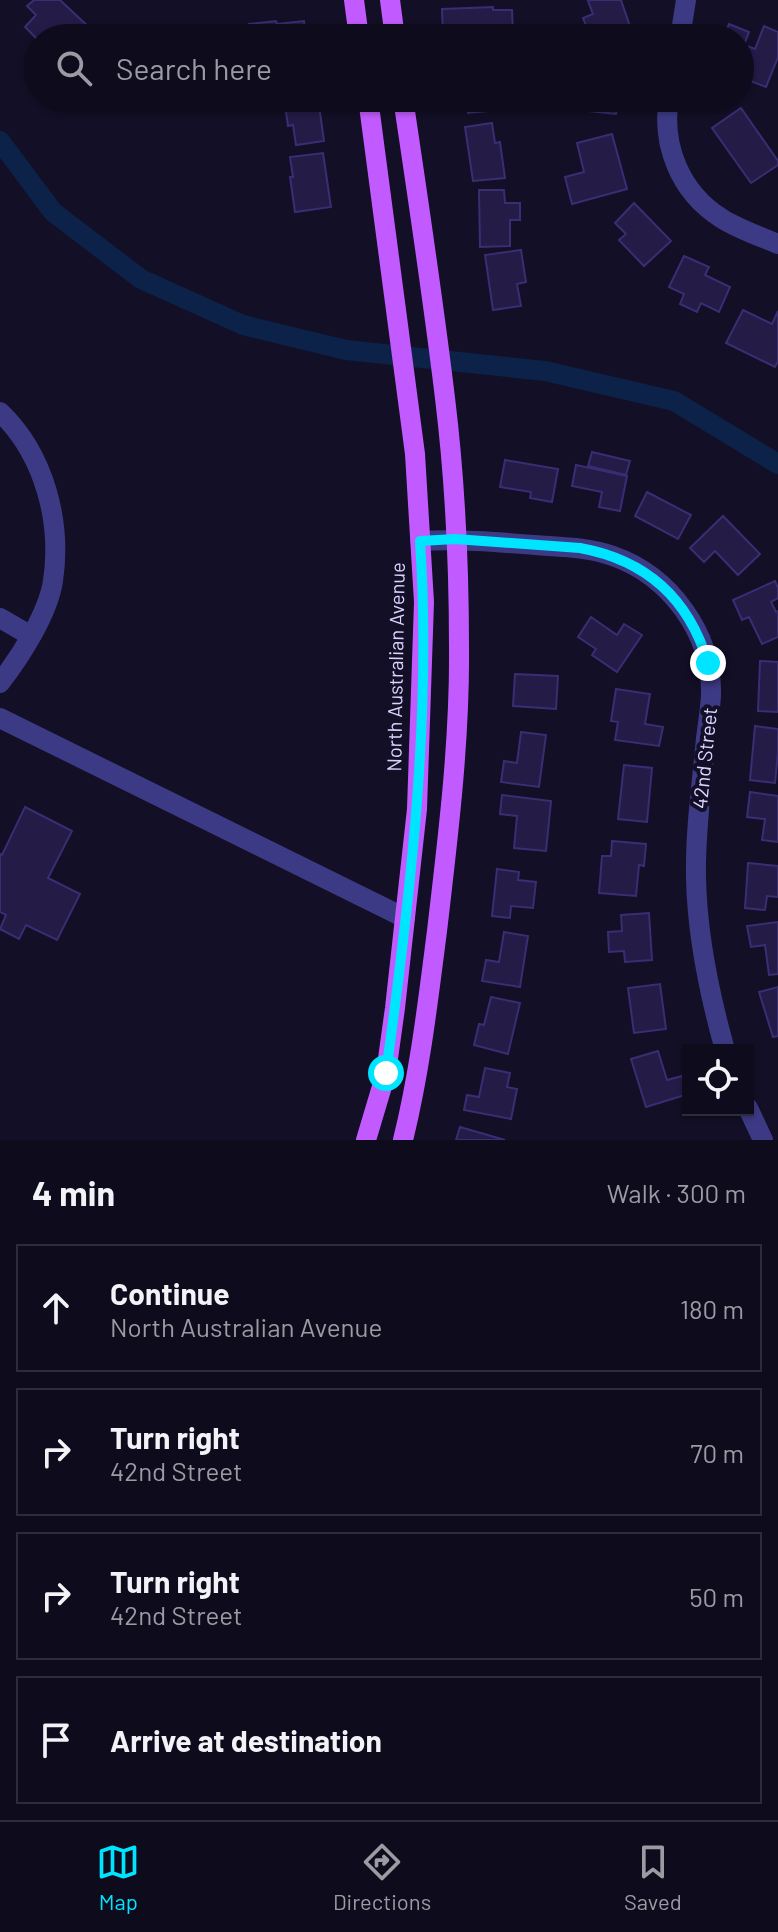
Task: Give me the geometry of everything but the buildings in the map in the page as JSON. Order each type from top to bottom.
[{"type":"main road","points":[[354,0],[357,24]]},
{"type":"main road","points":[[390,0],[393,24]]},
{"type":"main road","name":"North Australian Avenue","points":[[366,1140],[386,1073],[417,809],[424,602],[415,454],[370,112]]},
{"type":"main road","points":[[403,1140],[423,1040],[448,834],[460,648],[451,452],[435,313],[405,112]]},
{"type":"street","points":[[682,24],[686,0]]},
{"type":"street","points":[[668,112],[670,149],[688,187],[721,218],[778,244]]},
{"type":"street","points":[[0,412],[13,424],[34,460],[48,494],[56,535],[53,583],[38,624],[0,683]]},
{"type":"street","name":"42nd Street","points":[[420,541],[455,539],[580,548],[611,555],[653,578],[676,600],[693,626],[708,663],[711,695],[698,818],[696,877],[700,935],[710,993],[723,1044]]},
{"type":"street","points":[[0,618],[31,636]]},
{"type":"street","points":[[0,718],[405,918]]},
{"type":"street","points":[[752,1116],[763,1140]]},
{"type":"waterway","points":[[0,141],[53,212],[141,279],[243,325],[346,350],[545,371],[674,401],[778,464]]},
{"type":"route","points":[[386,1073],[417,809],[424,602],[420,541],[455,539],[580,548],[626,561],[653,578],[676,600],[690,619],[708,663]]}]
